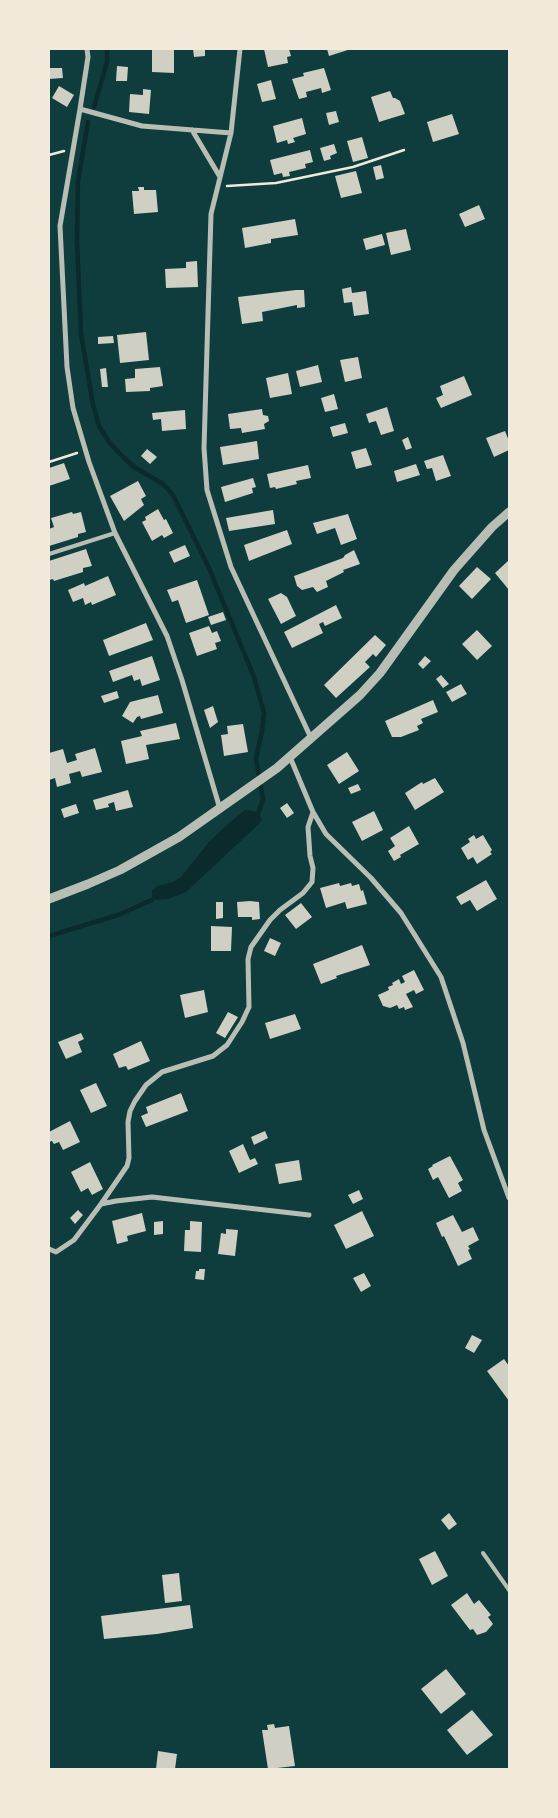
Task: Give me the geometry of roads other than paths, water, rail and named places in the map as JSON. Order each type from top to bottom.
[{"type":"street","points":[[88,49],[60,226],[67,367],[73,408],[115,533],[167,636],[220,809]]},
{"type":"street","points":[[240,49],[231,133],[211,214],[204,448],[207,490],[231,567],[311,739]]},
{"type":"street","points":[[80,109],[142,126],[231,133]]},
{"type":"street","points":[[192,130],[220,177]]},
{"type":"street","points":[[49,899],[120,870],[179,837],[253,786],[290,757],[360,695],[380,673],[454,570],[492,527],[509,512]]},
{"type":"street","points":[[290,757],[313,812],[326,834],[371,878],[401,913],[441,977],[463,1043],[484,1130],[509,1198]]},
{"type":"street","points":[[49,1250],[56,1252],[74,1240],[102,1204],[127,1166],[130,1149],[128,1122],[130,1111],[134,1101],[146,1085],[162,1072],[213,1056],[228,1045],[242,1022],[249,1007],[248,959],[251,947],[270,920],[309,887],[312,882],[313,868],[310,856],[308,827],[313,812]]},
{"type":"street","points":[[102,1204],[152,1197],[309,1215]]},
{"type":"lane","points":[[49,554],[115,533]]},
{"type":"lane","points":[[483,1553],[509,1590]]},
{"type":"water","points":[[245,810],[255,811],[262,819],[260,823],[186,892],[168,899],[152,900],[152,891],[157,886],[173,882],[181,877],[209,842]]},
{"type":"waterway","points":[[94,107],[107,62],[107,49]]},
{"type":"waterway","points":[[88,122],[78,181],[77,242],[81,334],[93,404],[99,426],[109,442],[134,467],[163,484],[173,495],[209,568],[254,677],[264,713],[256,758],[263,799],[258,814]]},
{"type":"waterway","points":[[49,936],[118,915],[152,900]]}]
